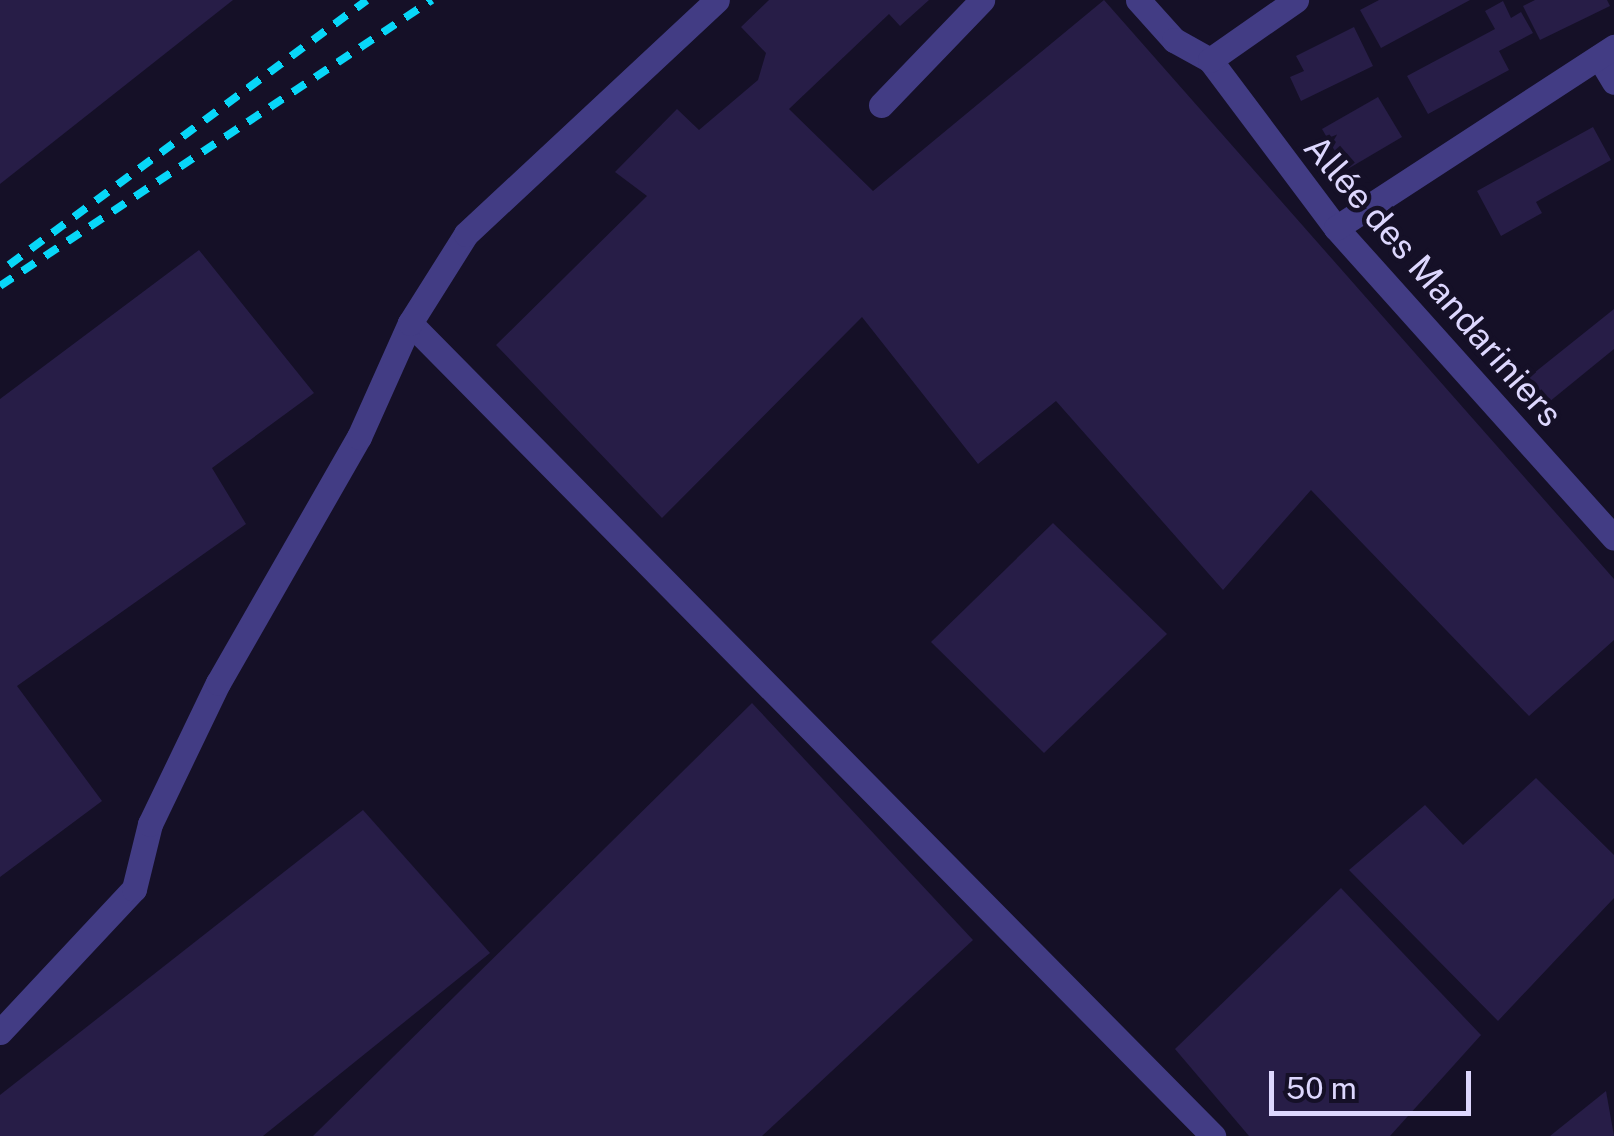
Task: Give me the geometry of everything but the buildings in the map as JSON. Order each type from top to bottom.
[{"type":"street","points":[[0,1032],[134,889],[150,824],[218,683],[358,437],[410,322],[466,234],[717,0]]},
{"type":"street","points":[[881,105],[982,0]]},
{"type":"street","points":[[1138,0],[1174,40],[1210,60],[1296,0]]},
{"type":"street","points":[[1336,228],[1606,52],[1614,82]]},
{"type":"street","name":"Allée des Mandariniers","points":[[1210,60],[1336,228],[1614,538]]},
{"type":"street","points":[[410,322],[1213,1136]]},
{"type":"railway","points":[[9,265],[367,0]]},
{"type":"railway","points":[[0,286],[432,0]]}]
